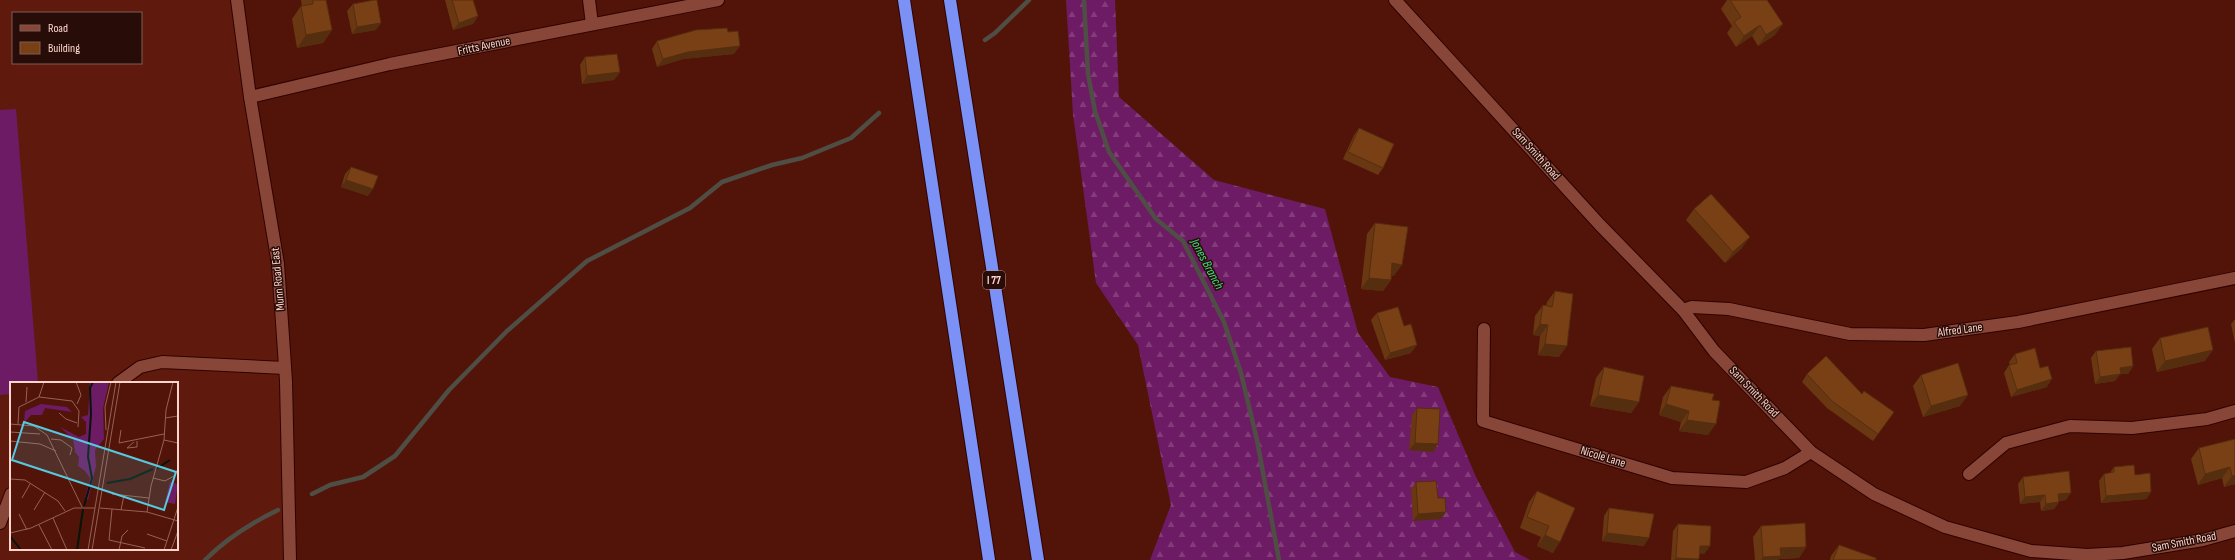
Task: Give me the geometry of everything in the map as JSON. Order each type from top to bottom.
[{"type":"highway","points":[[904,0],[989,560]]},
{"type":"highway","name":"I 77","points":[[950,0],[1038,558]]},
{"type":"street","name":"Munn Road East","points":[[237,0],[250,97],[278,264],[285,368],[290,560]]},
{"type":"street","points":[[589,0],[592,24]]},
{"type":"street","name":"Fritts Avenue","points":[[250,97],[390,64],[718,0]]},
{"type":"street","name":"Sam Smith Road","points":[[1395,0],[1600,225],[1683,310],[1714,351],[1811,452],[1874,494],[1945,527],[2031,551],[2087,555],[2123,553],[2202,540],[2235,531]]},
{"type":"street","name":"Alfred Lane","points":[[1683,310],[1692,307],[1729,309],[1850,334],[1924,335],[2018,322],[2235,278]]},
{"type":"street","name":"Nicole Lane","points":[[1484,329],[1483,421],[1672,478],[1746,482],[1785,468],[1811,452]]},
{"type":"street","points":[[119,382],[140,367],[162,362],[285,368]]},
{"type":"street","points":[[1969,474],[2006,443],[2070,426],[2132,428],[2207,419],[2235,411]]},
{"type":"street","points":[[1,517],[10,496]]},
{"type":"shaded area","points":[[0,0],[231,0],[275,264],[282,382],[286,560],[0,560]]},
{"type":"green space","points":[[1066,0],[1115,0],[1119,97],[1214,180],[1325,209],[1358,333],[1390,377],[1438,387],[1476,477],[1515,552],[1530,560],[1150,560],[1171,505],[1138,345],[1096,283],[1073,114]]},
{"type":"green space","points":[[16,109],[38,382],[10,382],[10,394],[0,395],[0,110]]},
{"type":"building","points":[[313,0],[326,0],[332,30],[306,35],[301,6],[313,4]]},
{"type":"building","points":[[377,0],[381,23],[357,27],[353,4]]},
{"type":"building","points":[[452,0],[473,0],[478,16],[459,23]]},
{"type":"building","points":[[1730,0],[1767,0],[1783,24],[1766,35],[1760,25],[1744,36],[1734,22],[1741,17]]},
{"type":"building","points":[[727,28],[728,32],[738,31],[740,46],[688,52],[663,59],[657,41],[696,30]]},
{"type":"building","points":[[617,54],[620,72],[587,76],[585,57]]},
{"type":"building","points":[[1359,128],[1394,144],[1383,168],[1348,152]]},
{"type":"building","points":[[351,167],[378,176],[373,189],[346,180]]},
{"type":"building","points":[[1711,194],[1750,237],[1733,252],[1694,209]]},
{"type":"building","points":[[1375,223],[1408,227],[1402,265],[1392,263],[1391,280],[1369,278]]},
{"type":"building","points":[[1555,291],[1573,294],[1567,346],[1545,344],[1548,325],[1540,324],[1543,305],[1552,307]]},
{"type":"building","points":[[1398,307],[1404,326],[1411,324],[1417,345],[1390,353],[1377,313]]},
{"type":"building","points":[[2208,327],[2213,350],[2165,361],[2160,338]]},
{"type":"building","points":[[2131,347],[2133,366],[2120,368],[2121,374],[2100,377],[2096,351]]},
{"type":"building","points":[[2035,348],[2040,368],[2048,366],[2052,379],[2017,390],[2009,365],[2017,363],[2015,354]]},
{"type":"building","points":[[1826,356],[1862,394],[1864,391],[1894,412],[1878,434],[1832,401],[1807,374]]},
{"type":"building","points":[[1958,363],[1968,395],[1931,406],[1921,375]]},
{"type":"building","points":[[1604,367],[1644,376],[1639,402],[1598,395]]},
{"type":"building","points":[[1671,386],[1714,394],[1712,400],[1720,401],[1716,424],[1687,420],[1689,411],[1666,404]]},
{"type":"building","points":[[1417,408],[1440,409],[1438,444],[1415,443]]},
{"type":"building","points":[[2235,439],[2235,475],[2232,476],[2230,467],[2205,474],[2199,448]]},
{"type":"building","points":[[2134,465],[2135,475],[2150,473],[2151,492],[2106,496],[2104,474],[2114,472],[2114,467]]},
{"type":"building","points":[[2069,471],[2071,493],[2058,494],[2059,502],[2046,504],[2045,495],[2025,497],[2023,477]]},
{"type":"building","points":[[1436,481],[1438,498],[1445,498],[1446,512],[1418,514],[1416,482]]},
{"type":"building","points":[[1537,491],[1575,508],[1560,542],[1545,535],[1549,526],[1527,517]]},
{"type":"building","points":[[1609,508],[1654,514],[1649,538],[1607,533]]},
{"type":"building","points":[[1805,523],[1806,547],[1780,548],[1781,556],[1763,557],[1761,526]]},
{"type":"building","points":[[1678,524],[1711,526],[1710,546],[1700,546],[1699,559],[1676,558]]},
{"type":"building","points":[[1839,545],[1876,558],[1876,560],[1833,560]]},
{"type":"waterway","points":[[985,40],[995,33],[1029,0]]},
{"type":"waterway","name":"Jones Branch","points":[[1084,0],[1088,74],[1095,111],[1109,152],[1156,219],[1183,241],[1224,322],[1241,373],[1257,440],[1279,560]]},
{"type":"waterway","points":[[312,494],[330,485],[363,477],[395,456],[449,390],[507,331],[587,261],[690,208],[722,182],[772,165],[802,158],[851,138],[879,113]]},
{"type":"waterway","points":[[205,560],[221,545],[239,532],[278,510]]}]
